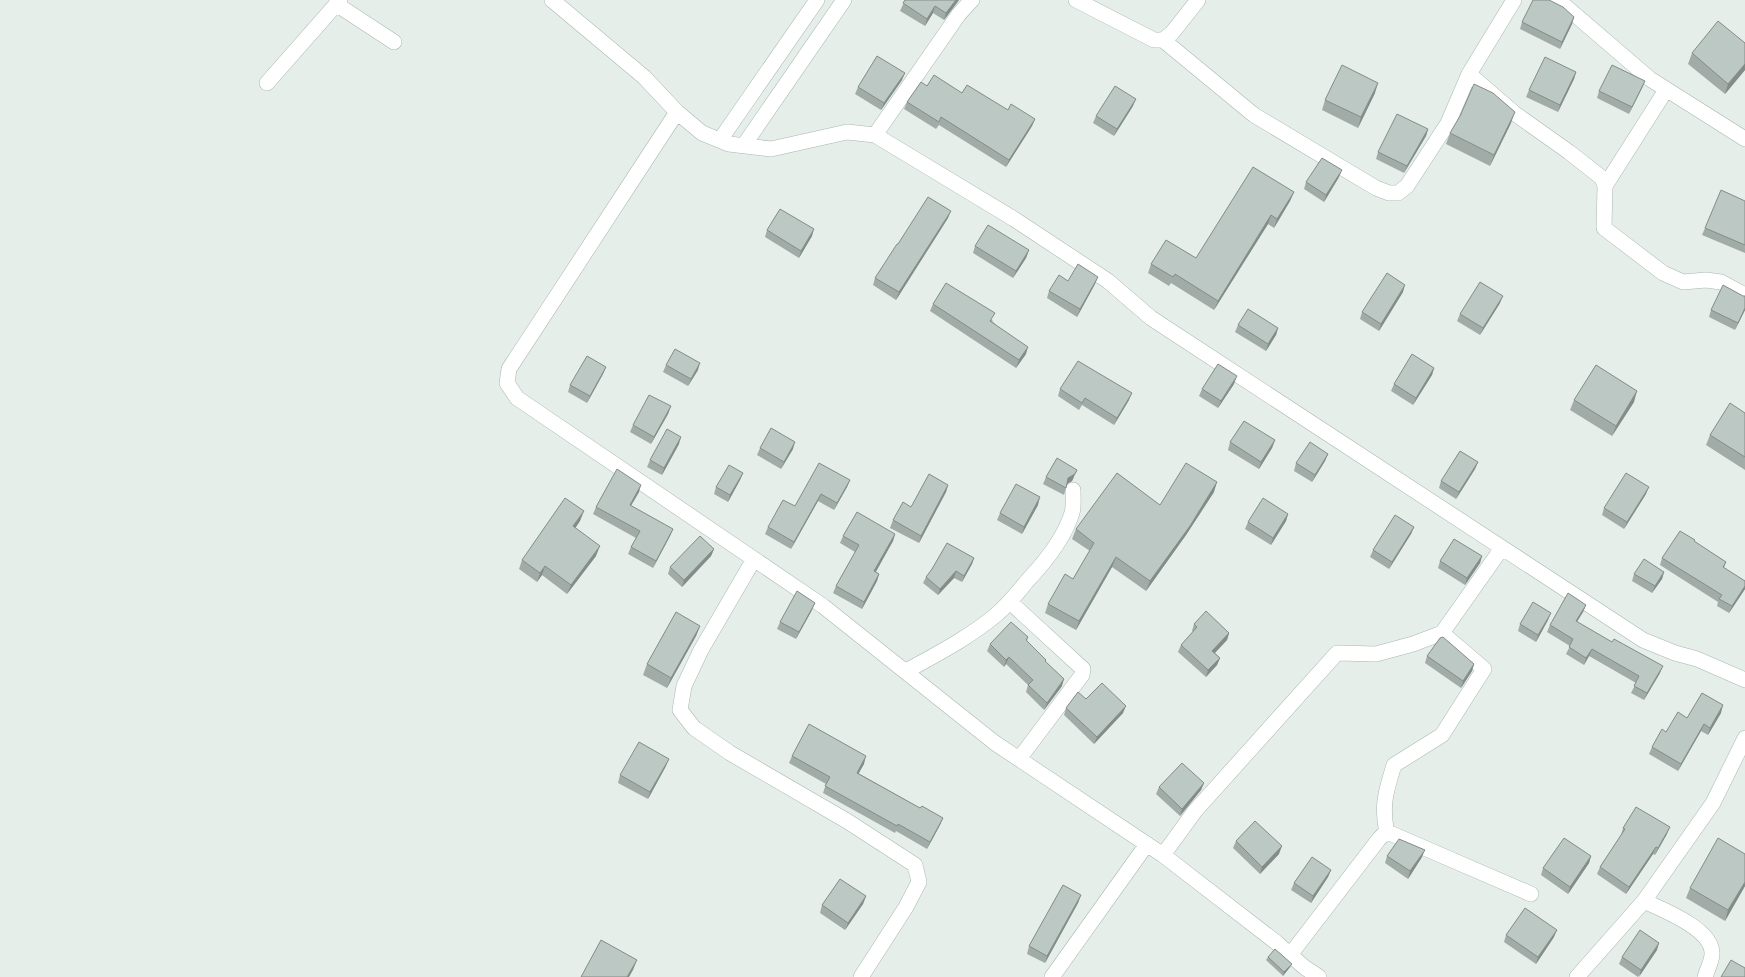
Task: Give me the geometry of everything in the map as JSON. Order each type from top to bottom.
[{"type":"street","points":[[552,0],[644,77],[677,112],[702,133],[728,144],[771,149],[847,132],[875,135],[1022,224],[1108,281],[1151,318],[1643,640],[1675,653],[1697,659],[1745,680]]},
{"type":"street","points":[[720,140],[817,0]]},
{"type":"street","points":[[744,146],[844,0]]},
{"type":"street","points":[[875,135],[959,14],[972,0]]},
{"type":"street","points":[[1076,0],[1154,40],[1162,40],[1172,33],[1198,0]]},
{"type":"street","points":[[1162,40],[1254,115],[1376,188],[1398,193],[1407,186],[1448,123],[1470,74],[1514,0]]},
{"type":"street","points":[[1558,0],[1650,79],[1745,140]]},
{"type":"street","points":[[267,83],[338,2],[394,42]]},
{"type":"street","points":[[1470,74],[1514,114],[1569,152],[1602,178],[1605,186],[1604,228],[1663,273],[1683,282],[1706,280],[1721,282],[1745,295]]},
{"type":"street","points":[[1605,186],[1666,90]]},
{"type":"street","points":[[677,112],[509,369],[507,383],[517,398],[823,606],[996,743],[1163,855],[1318,977]]},
{"type":"street","points":[[906,671],[974,632],[997,615],[1010,602],[1046,561],[1064,532],[1072,512],[1073,490]]},
{"type":"street","points":[[1163,855],[1196,811],[1338,653],[1376,654],[1442,634],[1502,548]]},
{"type":"street","points":[[754,559],[701,650],[684,686],[680,710],[694,728],[730,754],[847,821],[915,866],[919,882],[906,907],[861,977]]},
{"type":"street","points":[[1010,602],[1083,669],[1082,675],[1020,759]]},
{"type":"street","points":[[1387,833],[1383,815],[1387,789],[1394,765],[1442,735],[1484,669],[1442,634]]},
{"type":"street","points":[[1577,977],[1644,901],[1713,803],[1745,738]]},
{"type":"street","points":[[1290,955],[1379,839],[1387,833],[1531,894]]},
{"type":"street","points":[[1052,977],[1147,844]]},
{"type":"street","points":[[1644,901],[1675,916],[1700,931],[1709,940],[1712,955],[1705,977]]},
{"type":"building","points":[[905,0],[956,0],[946,13],[935,6],[927,19],[903,3]]},
{"type":"building","points":[[1533,0],[1549,0],[1563,7],[1574,17],[1562,42],[1522,22]]},
{"type":"building","points":[[1718,21],[1745,43],[1745,64],[1728,84],[1692,53]]},
{"type":"building","points":[[877,56],[905,73],[884,103],[858,87]]},
{"type":"building","points":[[1545,57],[1576,72],[1560,105],[1529,90]]},
{"type":"building","points":[[1342,65],[1378,83],[1361,117],[1325,100]]},
{"type":"building","points":[[1612,65],[1645,81],[1632,107],[1599,91]]},
{"type":"building","points":[[934,75],[962,93],[967,85],[1008,110],[1011,104],[1035,119],[1009,160],[941,117],[939,122],[907,102],[921,82],[927,86]]},
{"type":"building","points":[[1474,84],[1493,93],[1515,112],[1494,155],[1450,133],[1460,116]]},
{"type":"building","points":[[1115,86],[1136,99],[1117,129],[1096,116]]},
{"type":"building","points":[[1397,114],[1428,129],[1407,166],[1378,152]]},
{"type":"building","points":[[1322,158],[1342,170],[1326,195],[1306,182]]},
{"type":"building","points":[[1253,167],[1294,192],[1277,219],[1271,215],[1218,301],[1175,274],[1173,277],[1151,264],[1166,240],[1196,258]]},
{"type":"building","points":[[1721,190],[1745,201],[1745,245],[1705,228]]},
{"type":"building","points":[[928,197],[951,211],[899,292],[875,278]]},
{"type":"building","points":[[780,209],[814,229],[801,251],[767,230]]},
{"type":"building","points":[[988,225],[1029,250],[1016,271],[975,246]]},
{"type":"building","points":[[1078,264],[1098,277],[1080,309],[1049,291],[1059,275],[1068,281]]},
{"type":"building","points":[[1387,273],[1405,285],[1381,324],[1362,312]]},
{"type":"building","points":[[1480,282],[1503,296],[1483,328],[1460,314]]},
{"type":"building","points":[[946,283],[995,313],[990,321],[1028,347],[1019,360],[933,304]]},
{"type":"building","points":[[1723,285],[1745,296],[1745,308],[1738,323],[1711,310]]},
{"type":"building","points":[[1248,309],[1278,328],[1268,344],[1238,325]]},
{"type":"building","points":[[675,349],[700,363],[691,379],[666,365]]},
{"type":"building","points":[[1412,354],[1434,368],[1416,398],[1394,384]]},
{"type":"building","points":[[587,356],[606,367],[590,396],[570,385]]},
{"type":"building","points":[[1078,361],[1132,393],[1117,418],[1085,398],[1082,403],[1060,389]]},
{"type":"building","points":[[1218,364],[1237,376],[1221,401],[1202,389]]},
{"type":"building","points":[[1596,365],[1637,391],[1616,426],[1574,400]]},
{"type":"building","points":[[649,395],[671,406],[654,437],[633,425]]},
{"type":"building","points":[[1730,403],[1745,413],[1745,457],[1710,435]]},
{"type":"building","points":[[1244,421],[1275,440],[1261,462],[1230,442]]},
{"type":"building","points":[[771,428],[795,442],[784,462],[760,448]]},
{"type":"building","points":[[667,429],[681,437],[664,468],[650,460]]},
{"type":"building","points":[[1310,442],[1328,454],[1315,475],[1296,463]]},
{"type":"building","points":[[1460,451],[1478,462],[1459,492],[1441,481]]},
{"type":"building","points":[[1057,458],[1077,470],[1075,474],[1068,478],[1066,488],[1046,477]]},
{"type":"building","points":[[819,463],[850,480],[837,503],[821,494],[794,542],[768,527],[783,500],[795,506]]},
{"type":"building","points":[[1186,463],[1217,482],[1190,526],[1150,581],[1116,557],[1079,621],[1048,604],[1065,574],[1073,579],[1094,543],[1076,529],[1117,473],[1160,505]]},
{"type":"building","points":[[729,465],[743,473],[730,495],[716,487]]},
{"type":"building","points":[[617,469],[641,485],[630,505],[673,529],[656,561],[631,547],[640,531],[596,507]]},
{"type":"building","points":[[1626,473],[1649,487],[1627,522],[1604,508]]},
{"type":"building","points":[[929,474],[948,485],[921,536],[893,520],[903,502],[911,507]]},
{"type":"building","points":[[1016,484],[1040,497],[1024,527],[1000,513]]},
{"type":"building","points":[[565,498],[584,511],[573,526],[600,546],[571,585],[545,566],[540,573],[522,560]]},
{"type":"building","points":[[1263,498],[1288,514],[1273,538],[1248,522]]},
{"type":"building","points":[[857,512],[895,534],[874,571],[879,574],[864,602],[836,586],[859,545],[843,536]]},
{"type":"building","points":[[1395,515],[1414,527],[1392,562],[1373,550]]},
{"type":"building","points":[[1680,531],[1726,562],[1723,567],[1745,581],[1745,586],[1732,606],[1719,599],[1722,595],[1662,558]]},
{"type":"building","points":[[700,536],[714,549],[684,580],[670,567]]},
{"type":"building","points":[[1454,539],[1482,556],[1467,578],[1440,561]]},
{"type":"building","points":[[947,543],[974,558],[964,576],[956,571],[940,589],[926,577]]},
{"type":"building","points":[[1644,559],[1664,572],[1655,586],[1634,574]]},
{"type":"building","points":[[797,591],[815,603],[799,632],[780,622]]},
{"type":"building","points":[[1568,593],[1586,605],[1576,621],[1612,642],[1614,639],[1663,666],[1647,693],[1634,686],[1639,676],[1592,649],[1586,658],[1569,647],[1573,639],[1550,625]]},
{"type":"building","points":[[1533,602],[1551,613],[1538,635],[1520,624]]},
{"type":"building","points":[[1206,611],[1229,633],[1212,651],[1220,658],[1208,670],[1181,645],[1197,627],[1194,624]]},
{"type":"building","points":[[676,612],[700,626],[671,678],[647,664]]},
{"type":"building","points":[[1011,622],[1028,637],[1026,640],[1064,679],[1047,703],[1028,685],[1033,680],[1009,657],[1006,660],[990,644]]},
{"type":"building","points":[[1443,637],[1474,664],[1463,681],[1427,656],[1440,638]]},
{"type":"building","points":[[1102,683],[1126,706],[1097,737],[1066,708],[1078,692],[1086,699]]},
{"type":"building","points":[[1702,693],[1723,705],[1710,728],[1704,724],[1681,764],[1652,747],[1662,729],[1666,732],[1678,712],[1687,718]]},
{"type":"building","points":[[809,724],[866,756],[857,773],[920,808],[922,806],[943,818],[930,842],[825,786],[830,777],[792,756]]},
{"type":"building","points":[[639,742],[669,759],[650,792],[620,775]]},
{"type":"building","points":[[1182,763],[1204,783],[1182,809],[1159,787]]},
{"type":"building","points":[[1636,807],[1670,827],[1658,848],[1656,847],[1629,887],[1600,867],[1625,829],[1623,828]]},
{"type":"building","points":[[1255,821],[1282,846],[1262,867],[1236,841]]},
{"type":"building","points":[[1564,838],[1591,856],[1570,887],[1543,868]]},
{"type":"building","points":[[1718,838],[1745,854],[1745,882],[1728,910],[1690,888]]},
{"type":"building","points":[[1399,839],[1425,850],[1410,871],[1387,856]]},
{"type":"building","points":[[1312,857],[1331,870],[1313,896],[1294,883]]},
{"type":"building","points":[[840,879],[866,896],[848,923],[822,905]]},
{"type":"building","points":[[1063,885],[1081,895],[1047,956],[1029,946]]},
{"type":"building","points":[[1525,908],[1557,930],[1538,957],[1506,935]]},
{"type":"building","points":[[1640,930],[1659,943],[1641,970],[1622,957]]},
{"type":"building","points":[[601,940],[637,960],[627,977],[581,977]]},
{"type":"building","points":[[1275,949],[1292,964],[1284,972],[1268,957]]},
{"type":"building","points":[[1731,960],[1745,968],[1745,977],[1721,977]]}]
